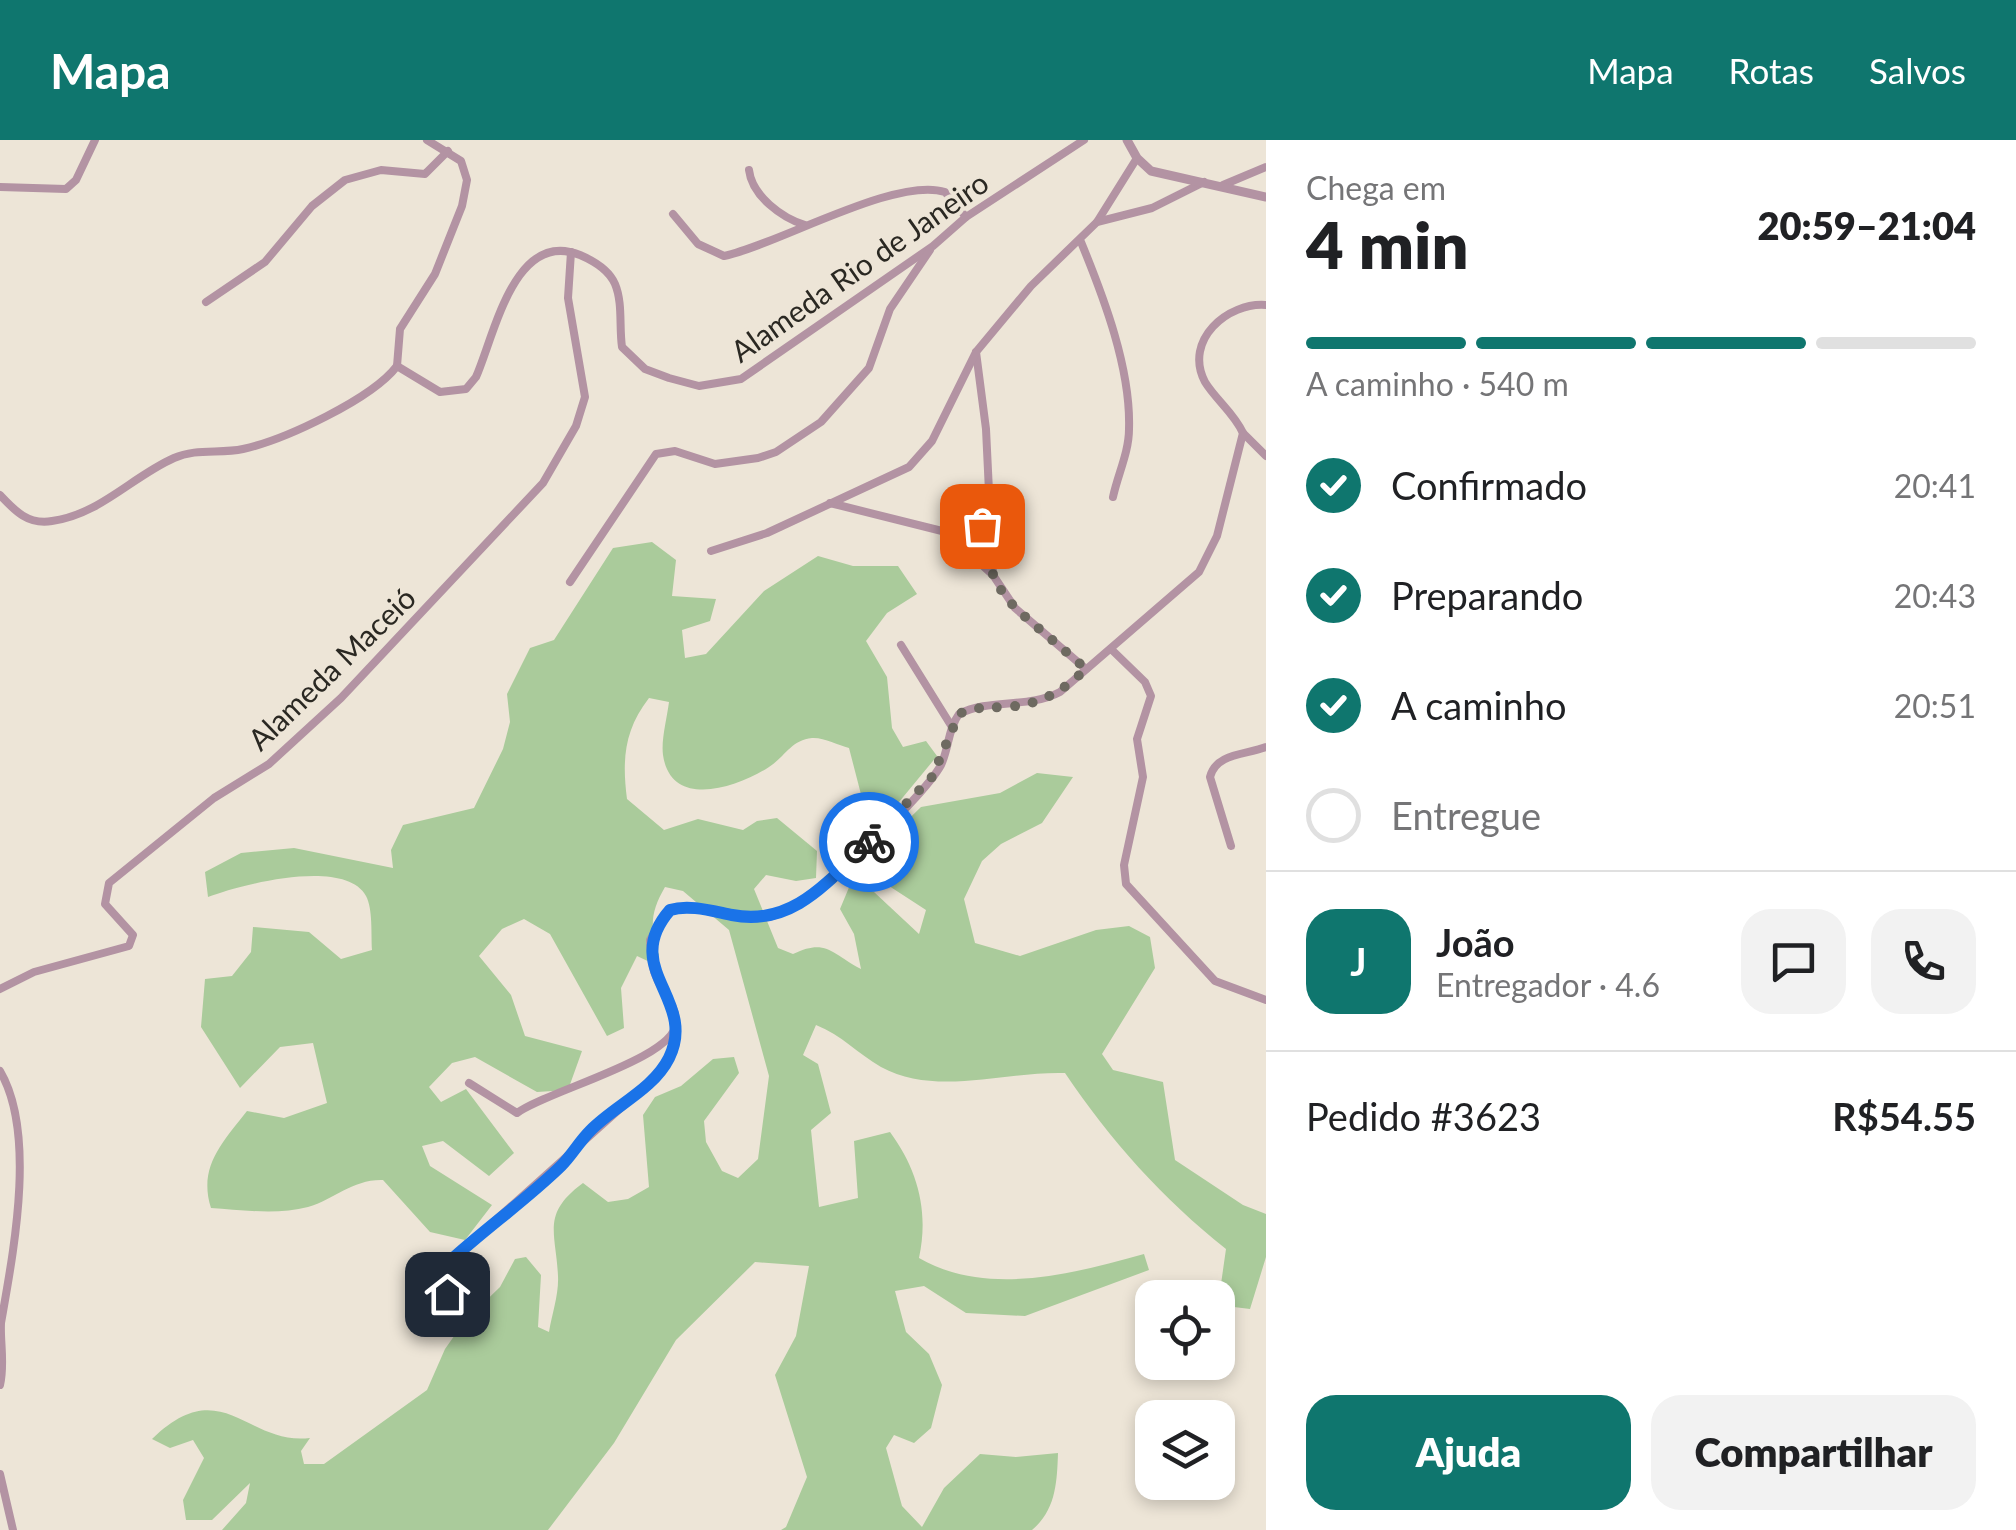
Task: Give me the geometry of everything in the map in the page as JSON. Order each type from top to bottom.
[{"type":"street","points":[[0,200],[0,187],[50,190],[73,184],[95,140]]},
{"type":"street","points":[[0,495],[25,518],[57,521],[127,488],[177,456],[244,449],[365,394],[397,366],[400,328],[446,253],[465,192],[464,169],[448,151],[427,140]]},
{"type":"street","name":"Alameda Rio de Janeiro","points":[[571,252],[610,274],[618,291],[622,347],[636,362],[670,378],[711,386],[754,372],[933,246],[1065,144],[1084,140]]},
{"type":"street","points":[[1127,140],[1136,158],[1160,174],[1266,197]]},
{"type":"street","points":[[206,302],[265,262],[332,188],[370,172],[425,174],[448,151]]},
{"type":"street","points":[[711,551],[757,536],[895,475],[917,460],[976,352],[1031,286],[1081,242],[1136,158]]},
{"type":"street","points":[[1223,186],[1266,166]]},
{"type":"street","points":[[749,170],[762,196],[786,216],[806,225]]},
{"type":"street","points":[[1097,222],[1152,208],[1204,182]]},
{"type":"street","points":[[673,214],[690,237],[720,256],[806,225],[932,188],[953,197],[966,217]]},
{"type":"street","points":[[1081,242],[1106,314],[1129,413],[1128,440],[1114,497]]},
{"type":"street","points":[[570,582],[656,454],[675,451],[715,464],[764,456],[832,413],[869,368],[890,309],[933,246]]},
{"type":"street","points":[[397,366],[440,392],[466,389],[476,378],[517,280],[544,255],[571,252]]},
{"type":"street","name":"Alameda Maceió","points":[[0,990],[34,972],[132,943],[129,930],[104,904],[108,883],[214,798],[269,764],[360,680],[494,531],[537,490],[576,426],[585,398],[568,298],[571,252]]},
{"type":"street","points":[[1266,306],[1244,306],[1221,317],[1207,334],[1201,360],[1206,382],[1243,433],[1266,456]]},
{"type":"street","points":[[976,352],[993,575]]},
{"type":"street","points":[[460,1308],[442,1281],[450,1261],[652,1080],[669,1058],[675,1030],[674,1011],[655,976],[650,943],[670,910],[688,908],[766,918],[792,909],[826,884],[932,777],[959,714],[973,708],[1026,704],[1051,697],[1086,669],[1199,572],[1222,520],[1243,433]]},
{"type":"street","points":[[830,503],[946,532],[970,531],[991,521]]},
{"type":"street","points":[[946,532],[993,575],[1006,600],[1086,669]]},
{"type":"street","points":[[901,645],[952,726]]},
{"type":"street","points":[[1110,649],[1145,682],[1151,696],[1136,748],[1143,776],[1124,866],[1129,892],[1214,981],[1266,1000]]},
{"type":"street","points":[[1231,846],[1210,777],[1212,769],[1222,759],[1266,747]]},
{"type":"street","points":[[469,1083],[517,1113],[534,1100],[643,1056],[666,1042],[675,1030]]},
{"type":"street","points":[[0,1071],[11,1095],[18,1160],[16,1238],[1,1328],[0,1385]]},
{"type":"street","points":[[0,1474],[13,1530]]},
{"type":"green space","points":[[652,542],[676,560],[672,596],[716,599],[710,621],[682,630],[685,658],[706,654],[764,591],[818,556],[853,566],[898,566],[917,594],[887,613],[866,641],[887,677],[892,728],[903,747],[926,741],[937,756],[899,802],[874,811],[863,802],[849,748],[816,738],[793,745],[769,767],[740,782],[692,789],[678,783],[663,755],[669,702],[649,698],[634,722],[625,758],[627,799],[664,830],[698,819],[743,830],[757,821],[777,818],[817,851],[816,878],[796,881],[766,875],[754,889],[778,948],[793,954],[821,947],[861,969],[854,934],[840,909],[850,885],[874,892],[919,934],[926,910],[886,884],[879,848],[921,807],[1000,793],[1037,773],[1073,777],[1042,823],[1001,844],[982,861],[964,899],[975,943],[1020,956],[1096,930],[1129,926],[1150,937],[1155,968],[1102,1054],[1113,1070],[1163,1082],[1175,1160],[1243,1205],[1266,1214],[1266,1257],[1250,1309],[1235,1307],[1235,1280],[1222,1280],[1226,1249],[1139,1167],[1065,1073],[948,1082],[902,1076],[816,1025],[803,1055],[818,1064],[831,1113],[811,1130],[819,1207],[858,1198],[854,1141],[890,1132],[908,1161],[919,1192],[923,1224],[919,1258],[972,1277],[1001,1279],[1088,1269],[1144,1254],[1149,1270],[1025,1316],[966,1313],[924,1286],[895,1291],[906,1332],[929,1354],[942,1385],[931,1428],[914,1443],[894,1435],[886,1448],[902,1506],[922,1527],[944,1488],[980,1454],[1016,1457],[1058,1453],[1051,1504],[1032,1530],[781,1530],[786,1527],[807,1477],[775,1375],[796,1336],[809,1266],[755,1262],[676,1340],[614,1443],[548,1530],[222,1530],[246,1503],[250,1483],[212,1520],[186,1520],[183,1500],[204,1458],[193,1440],[170,1448],[152,1439],[176,1420],[197,1411],[216,1411],[288,1438],[310,1438],[301,1451],[304,1464],[324,1464],[427,1390],[445,1349],[464,1322],[500,1287],[515,1259],[526,1257],[541,1275],[538,1327],[549,1332],[558,1283],[554,1225],[561,1204],[583,1183],[608,1202],[628,1199],[649,1187],[643,1115],[655,1097],[681,1086],[713,1059],[734,1057],[739,1073],[704,1121],[706,1142],[722,1171],[738,1178],[758,1159],[769,1076],[729,930],[683,891],[665,887],[653,920],[659,955],[654,964],[637,956],[621,988],[624,1028],[607,1036],[550,934],[524,919],[502,929],[479,956],[511,995],[525,1036],[582,1051],[568,1090],[537,1092],[475,1057],[452,1063],[429,1087],[441,1102],[466,1089],[514,1153],[489,1176],[443,1141],[422,1146],[430,1166],[492,1205],[465,1240],[430,1232],[383,1180],[353,1186],[318,1204],[284,1211],[211,1208],[210,1168],[247,1111],[284,1118],[327,1103],[313,1043],[280,1047],[240,1088],[201,1027],[205,979],[232,976],[251,952],[253,927],[309,932],[341,959],[372,950],[368,901],[354,884],[337,878],[291,877],[208,897],[205,872],[241,853],[294,848],[393,868],[391,850],[403,825],[474,808],[503,749],[510,722],[507,694],[530,648],[554,640],[613,548]]},
{"type":"way so far","points":[[869,842],[940,766],[959,714],[973,708],[1040,702],[1060,692],[1086,669],[1006,600],[993,575],[991,521],[982,526]]},
{"type":"route","points":[[447,1294],[442,1276],[450,1261],[559,1168],[589,1132],[652,1080],[669,1058],[676,1024],[674,1011],[655,976],[650,943],[670,910],[712,910],[750,918],[778,915],[826,884],[869,842]]}]
